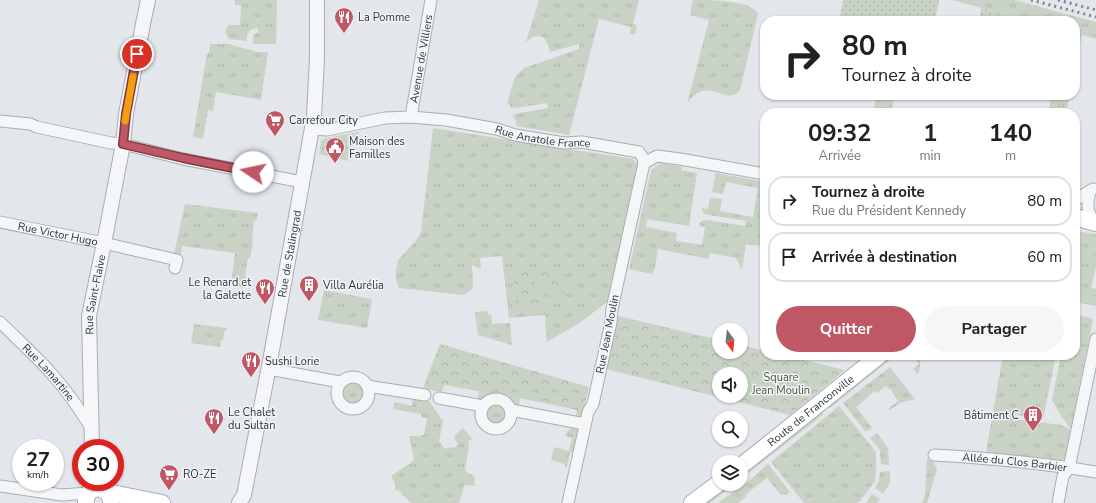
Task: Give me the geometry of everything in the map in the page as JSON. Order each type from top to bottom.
[{"type":"main road","points":[[1080,218],[1096,223]]},
{"type":"main road","points":[[1080,222],[1096,223]]},
{"type":"main road","name":"Route de Franconville","points":[[748,460],[874,360]]},
{"type":"main road","points":[[692,503],[712,488]]},
{"type":"main road","points":[[95,493],[162,503]]},
{"type":"street","name":"Rue Saint-Flaive","points":[[92,439],[89,316],[123,144],[126,114],[148,0]]},
{"type":"street","name":"Rue de Stalingrad","points":[[239,503],[244,495],[269,369],[314,117],[316,86],[317,0]]},
{"type":"street","name":"Avenue de Villiers","points":[[411,117],[431,0]]},
{"type":"street","name":"Rue Anatole France","points":[[312,129],[328,130],[385,118],[411,117],[446,120],[497,129],[515,135],[564,143],[582,142],[639,152],[644,163]]},
{"type":"street","points":[[0,121],[30,124],[37,127],[111,143],[123,144],[183,158],[302,182]]},
{"type":"street","points":[[644,163],[657,156],[760,173]]},
{"type":"street","name":"Rue Jean Moulin","points":[[568,503],[588,412],[593,404],[644,163]]},
{"type":"street","points":[[1080,197],[1093,189]]},
{"type":"street","points":[[1093,189],[1088,201],[1088,210],[1090,216],[1096,223]]},
{"type":"street","name":"Rue Victor Hugo","points":[[0,222],[104,243],[177,260],[175,268]]},
{"type":"street","name":"Rue Lamartine","points":[[0,322],[51,373],[79,408],[91,428]]},
{"type":"street","points":[[1058,503],[1063,476],[1070,468],[1096,339]]},
{"type":"street","points":[[269,369],[340,382]]},
{"type":"street","points":[[348,377],[357,377],[365,382],[367,386],[369,395],[361,407],[351,409],[342,406],[337,397],[337,390],[340,382],[348,377]]},
{"type":"street","points":[[367,386],[425,395]]},
{"type":"street","points":[[439,398],[483,406]]},
{"type":"street","points":[[499,399],[506,402],[511,410],[510,418],[505,426],[501,428],[489,427],[483,422],[481,414],[483,406],[490,400],[499,399]]},
{"type":"street","points":[[511,410],[586,424]]},
{"type":"street","name":"Allée du Clos Barbier","points":[[934,455],[985,458],[1096,472]]},
{"type":"street","points":[[0,486],[62,495],[95,493]]},
{"type":"green space","points":[[235,0],[277,0],[276,44],[253,44],[253,37],[255,33],[258,33],[258,28],[250,30],[247,35],[247,41],[229,39],[226,34],[226,28],[229,25],[240,25],[241,5],[235,5]]},
{"type":"green space","points":[[539,0],[639,0],[633,24],[637,25],[635,34],[630,34],[631,27],[599,19],[569,135],[516,126],[516,119],[512,117],[515,114],[548,108],[547,103],[515,108],[511,107],[508,103],[515,77],[524,68],[579,49],[579,44],[550,52],[545,39],[540,36],[534,37],[526,42]]},
{"type":"green space","points":[[693,0],[739,3],[754,9],[758,14],[740,90],[734,94],[728,95],[702,91],[695,95],[687,104],[709,20],[690,15]]},
{"type":"green space","points":[[843,0],[939,0],[936,16],[840,16]]},
{"type":"green space","points":[[952,0],[1014,0],[1074,16],[1012,16]]},
{"type":"green space","points":[[981,8],[1012,16],[980,16]]},
{"type":"green space","points":[[1080,18],[1096,22],[1096,39],[1082,35],[1080,44]]},
{"type":"green space","points":[[210,44],[228,44],[258,52],[268,52],[261,100],[216,92],[213,111],[208,110],[203,139],[193,137],[207,53],[209,53]]},
{"type":"green space","points":[[876,100],[893,100],[892,108],[874,108]]},
{"type":"green space","points":[[1051,100],[1069,100],[1067,108],[1049,108]]},
{"type":"green space","points":[[433,128],[633,159],[638,165],[608,301],[581,322],[547,342],[545,315],[509,318],[502,256],[480,258],[481,269],[472,265],[473,288],[464,295],[399,288],[396,280],[398,260],[415,242],[421,233]]},
{"type":"green space","points":[[359,132],[357,138],[353,137],[348,161],[319,154],[321,141],[326,138]]},
{"type":"green space","points":[[661,163],[682,167],[681,170],[697,173],[689,226],[647,219],[646,227],[677,233],[676,241],[702,245],[705,227],[700,226],[699,223],[702,221],[707,220],[745,226],[746,221],[704,214],[701,208],[708,209],[710,198],[722,199],[720,211],[753,217],[758,188],[726,182],[723,194],[712,192],[716,173],[760,181],[760,246],[746,244],[742,270],[736,258],[710,253],[709,259],[658,249],[655,268],[652,274],[629,269],[651,170]]},
{"type":"green space","points":[[185,204],[258,213],[256,221],[254,221],[253,242],[250,258],[248,258],[245,288],[231,286],[235,253],[182,246],[181,255],[174,254]]},
{"type":"green space","points":[[1080,232],[1096,234],[1096,266],[1091,288],[1096,289],[1096,306],[1080,303]]},
{"type":"green space","points":[[524,266],[551,306],[517,309],[513,267]]},
{"type":"green space","points":[[562,270],[564,292],[549,294],[535,273]]},
{"type":"green space","points":[[324,290],[372,299],[367,328],[318,320]]},
{"type":"green space","points":[[488,311],[488,315],[491,315],[492,324],[510,323],[512,345],[478,335],[475,312]]},
{"type":"green space","points":[[1080,315],[1093,319],[1071,429],[1063,419],[1052,400],[1060,360],[1080,360]]},
{"type":"green space","name":"Square Jean Moulin","points":[[618,316],[712,338],[712,359],[748,359],[748,347],[760,350],[760,360],[804,360],[845,370],[790,415],[742,403],[748,403],[748,367],[712,367],[712,396],[606,369]]},
{"type":"green space","points":[[194,324],[227,328],[227,330],[225,330],[223,340],[221,340],[220,347],[191,343]]},
{"type":"green space","points":[[440,344],[589,387],[582,418],[576,417],[577,410],[520,398],[519,406],[512,405],[506,399],[495,395],[484,400],[478,399],[479,391],[444,385],[442,392],[423,388]]},
{"type":"green space","points":[[885,360],[890,360],[830,408],[828,406]]},
{"type":"green space","points":[[916,360],[920,360],[919,373],[917,374],[913,369],[919,364]]},
{"type":"green space","points":[[1002,360],[1055,360],[1043,419],[1016,415],[1015,419],[1061,425],[1066,427],[1071,431],[1065,458],[1061,461],[986,452]]},
{"type":"green space","points":[[890,367],[915,399],[900,403],[890,410],[889,408],[898,401],[890,389],[886,386],[877,393],[875,391],[856,407],[872,428],[865,431],[843,403]]},
{"type":"green space","points":[[353,381],[362,384],[365,393],[362,402],[353,405],[344,402],[341,393],[344,384]]},
{"type":"green space","points":[[413,396],[426,397],[443,421],[439,441],[444,448],[456,447],[458,444],[454,438],[455,435],[463,428],[472,439],[468,441],[469,447],[465,470],[475,478],[474,483],[476,486],[464,485],[459,503],[411,503],[401,493],[402,492],[395,490],[395,483],[391,476],[412,462],[414,459],[409,436],[424,435],[427,418],[421,417],[421,414],[393,409],[394,402],[412,406]]},
{"type":"green space","points":[[492,403],[500,403],[506,409],[506,417],[500,423],[492,423],[486,417],[486,409]]},
{"type":"green space","points":[[839,406],[876,452],[875,481],[857,503],[804,503],[771,462]]},
{"type":"green space","points":[[821,411],[824,414],[748,474],[748,468]]},
{"type":"green space","points":[[570,428],[578,429],[579,431],[574,452],[570,452],[567,467],[565,467],[565,464],[551,460],[554,447],[569,451],[572,438],[566,436],[567,431],[568,432]]},
{"type":"green space","points":[[877,433],[888,448],[889,465],[881,464],[880,450],[870,438]]},
{"type":"green space","points":[[927,458],[933,461],[937,469],[927,503],[922,503],[925,496]]},
{"type":"green space","points":[[768,464],[790,492],[786,495],[781,495],[767,478],[745,495],[746,497],[738,503],[718,503],[735,491],[748,491],[748,481]]},
{"type":"green space","points":[[890,471],[890,483],[883,494],[875,488],[879,481],[880,472]]},
{"type":"green space","points":[[720,491],[726,491],[710,503],[705,503]]},
{"type":"green space","points":[[872,494],[880,499],[877,503],[866,503]]},
{"type":"railway","points":[[1031,0],[1096,17]]},
{"type":"railway","points":[[1058,0],[1096,10]]},
{"type":"slow traffic","points":[[125,121],[133,76]]},
{"type":"place","name":"La Pomme","points":[[344,34]]},
{"type":"place","name":"Carrefour City","points":[[275,137]]},
{"type":"place","name":"Maison des Familles","points":[[335,164]]},
{"type":"place","name":"Villa Aurélia","points":[[309,302]]},
{"type":"place","name":"Le Renard et la Galette","points":[[265,305]]},
{"type":"place","name":"Sushi Lorie","points":[[251,378]]},
{"type":"place","name":"Bâtiment C","points":[[1033,432]]},
{"type":"place","name":"Le Chalet du Sultan","points":[[214,435]]},
{"type":"place","name":"RO-ZE","points":[[169,491]]},
{"type":"route","points":[[137,54],[126,114],[123,144],[253,172]]}]
